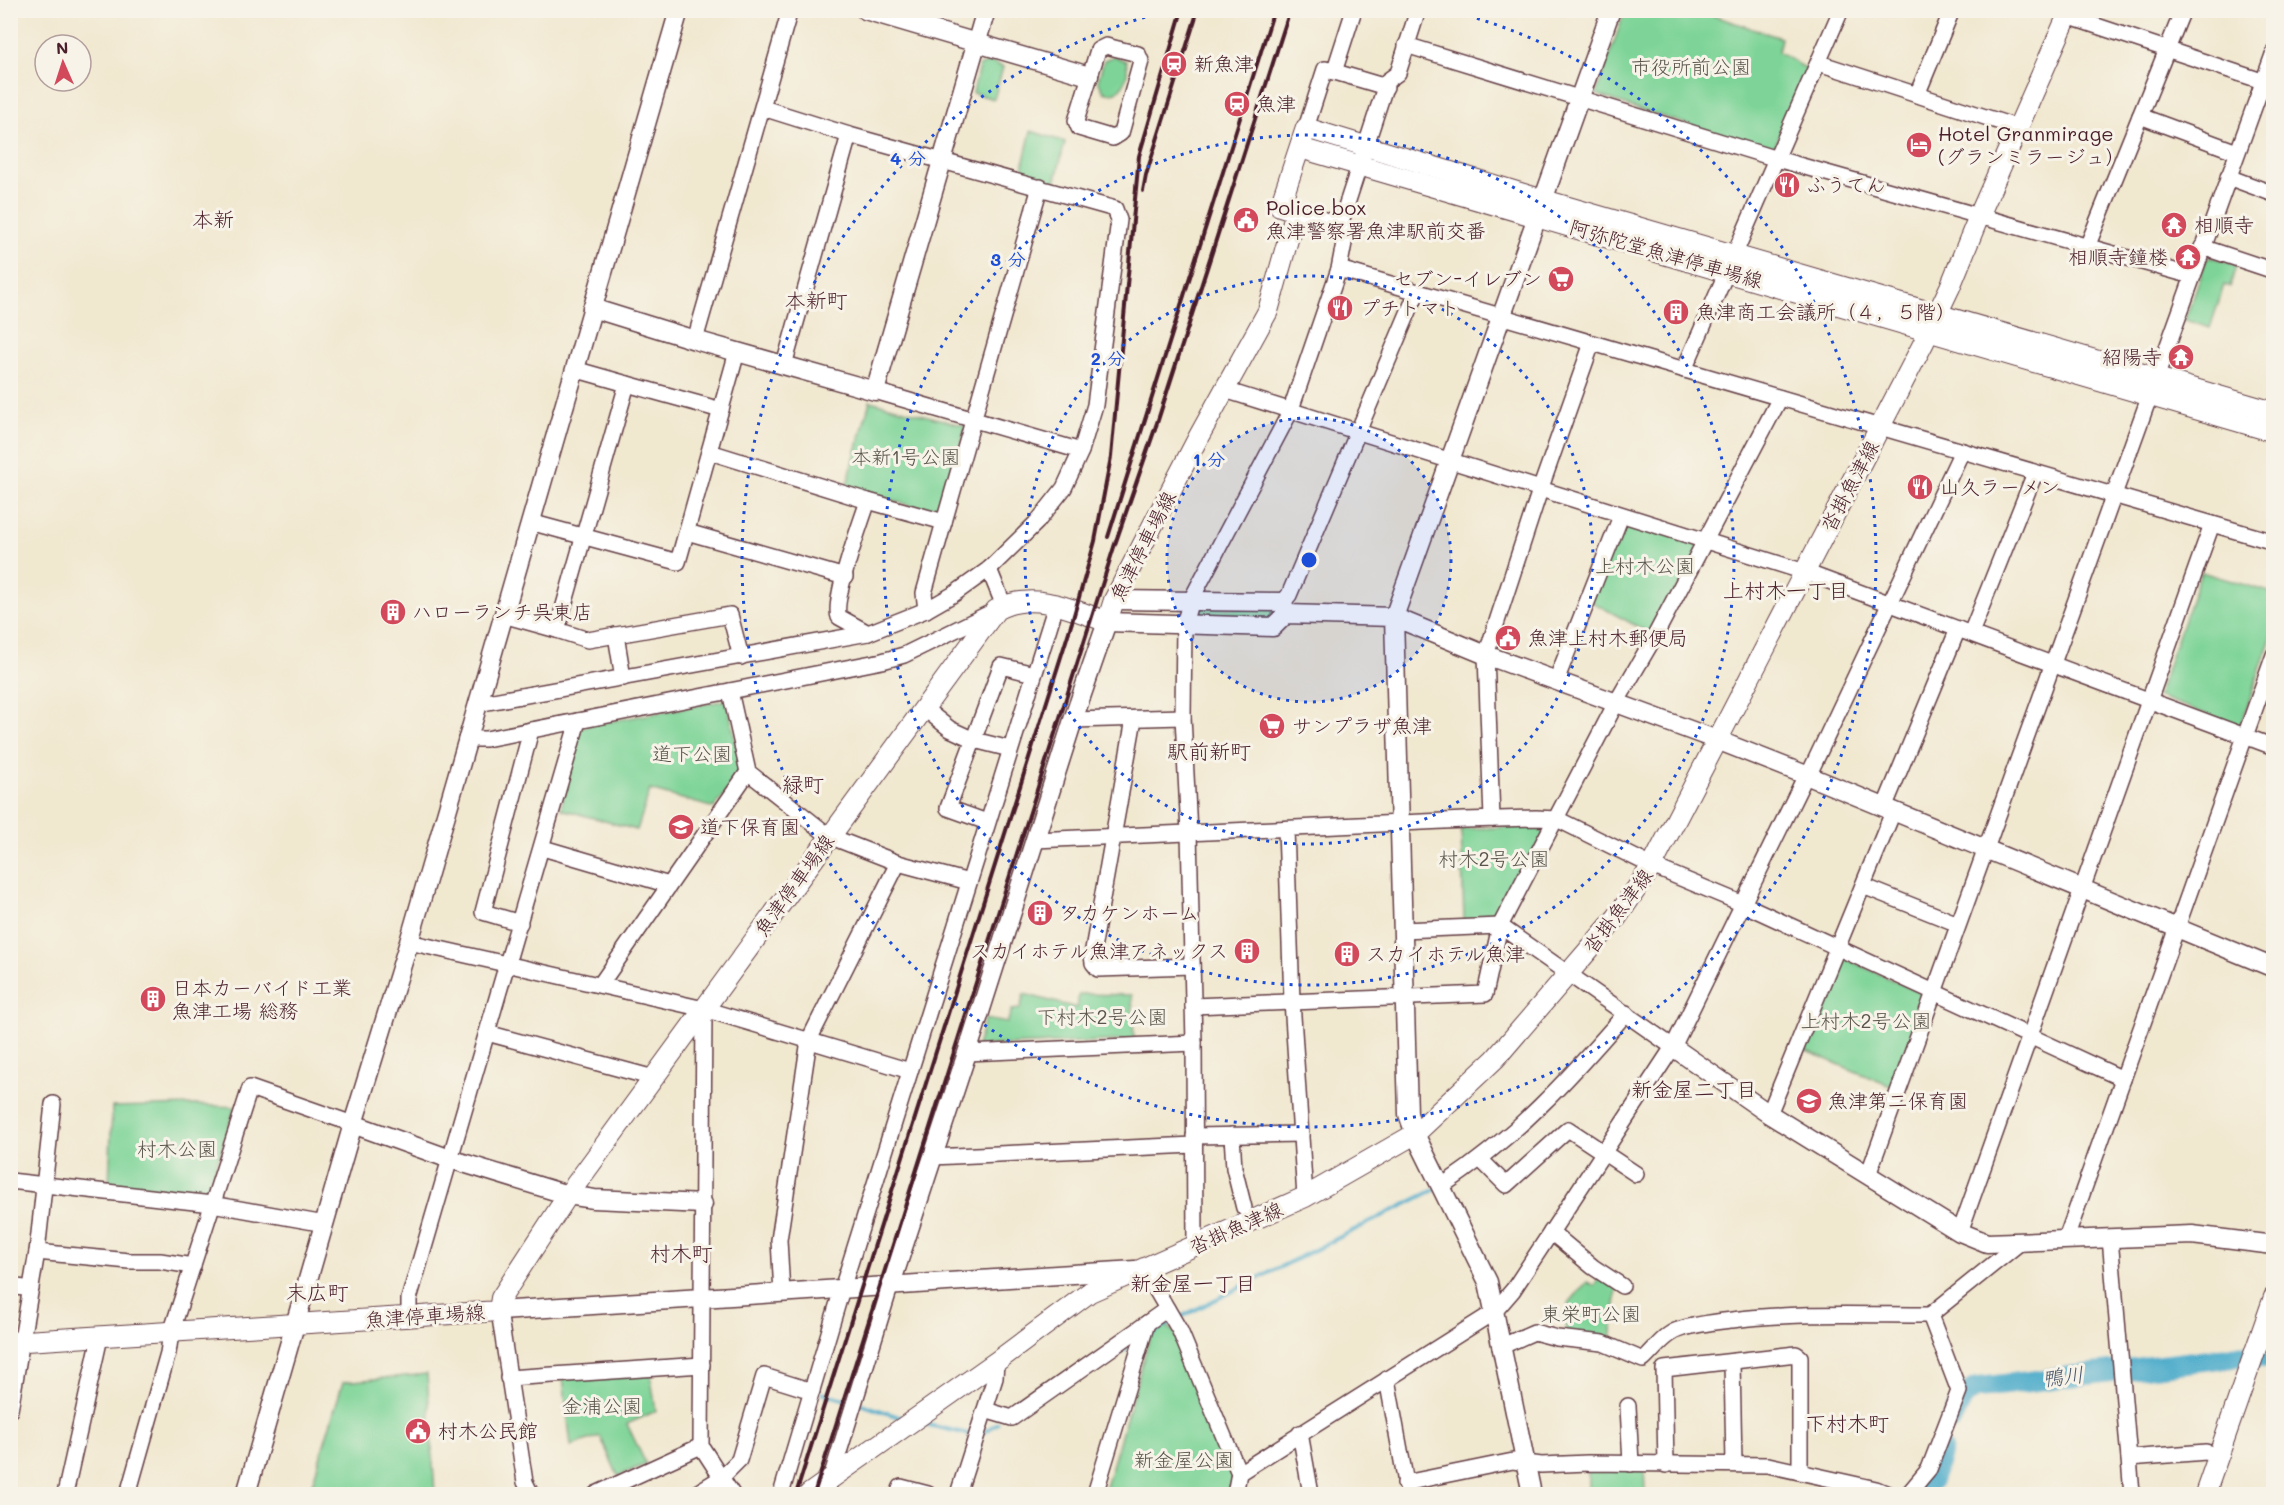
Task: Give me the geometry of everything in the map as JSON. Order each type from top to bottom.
[{"type":"main road","name":"沓掛魚津線","points":[[809,1494],[828,1487],[1090,1292],[1305,1197],[1415,1134],[1495,1059],[1570,974],[1617,917],[1652,866],[1881,428],[1933,322],[2068,13]]},
{"type":"main road","name":"阿弥陀堂魚津停車場線","points":[[1306,128],[1366,145],[1540,208]]},
{"type":"main road","points":[[1296,211],[1280,206],[1306,128]]},
{"type":"main road","name":"阿弥陀堂魚津停車場線","points":[[1300,148],[1360,165],[1540,208],[2152,386],[2274,412]]},
{"type":"main road","name":"魚津停車場線","points":[[16,1342],[499,1311],[501,1298],[568,1194],[1000,608],[1030,601],[1056,605],[1107,622],[1114,600],[1268,311],[1296,211]]},
{"type":"main road","name":"阿弥陀堂魚津停車場線","points":[[2152,386],[2274,432]]},
{"type":"main road","points":[[2205,1494],[2274,1297]]},
{"type":"street","points":[[246,1494],[353,1124],[409,942],[466,738],[679,10]]},
{"type":"street","points":[[695,340],[790,10]]},
{"type":"street","points":[[865,10],[1089,76]]},
{"type":"street","points":[[875,391],[986,10]]},
{"type":"street","points":[[1334,72],[1354,10]]},
{"type":"street","points":[[1195,1247],[1194,1043],[1189,832],[1183,717],[1184,624],[1191,600],[1290,412],[1339,269],[1345,238],[1340,225],[1388,81],[1398,73],[1418,10]]},
{"type":"street","points":[[1532,1494],[1488,1282],[1415,1134],[1408,1114],[1394,617],[1611,10]]},
{"type":"street","points":[[1684,370],[1841,10]]},
{"type":"street","points":[[1917,94],[1952,10]]},
{"type":"street","points":[[2087,247],[2183,10]]},
{"type":"street","points":[[2068,13],[2268,83]]},
{"type":"street","points":[[1406,45],[1777,159],[2192,276]]},
{"type":"street","points":[[1106,46],[1138,54],[1141,61],[1121,133],[1113,138],[1079,128],[1076,121],[1089,76],[1098,50],[1106,46]]},
{"type":"street","points":[[1868,1175],[2202,247],[2237,152],[2268,83],[2274,52]]},
{"type":"street","points":[[1819,63],[2019,128]]},
{"type":"street","points":[[1306,128],[1325,69],[1386,87]]},
{"type":"street","points":[[477,704],[868,633],[926,610],[954,594],[989,569],[1037,522],[1064,488],[1081,451],[1095,405],[1119,220],[1115,209],[849,135],[763,108]]},
{"type":"street","points":[[2140,116],[2237,152]]},
{"type":"street","points":[[784,365],[849,135]]},
{"type":"street","points":[[2228,177],[2274,194]]},
{"type":"street","points":[[926,610],[924,593],[1040,187]]},
{"type":"street","points":[[1296,211],[1340,225]]},
{"type":"street","points":[[2202,247],[2274,271]]},
{"type":"street","points":[[1339,269],[2274,542]]},
{"type":"street","points":[[828,1487],[891,1284],[1073,720],[1107,622],[1273,627],[1285,608],[1356,433],[1417,292]]},
{"type":"street","points":[[592,308],[695,340],[1081,451]]},
{"type":"street","points":[[1492,819],[1486,655],[1540,490],[1592,343]]},
{"type":"street","points":[[530,522],[678,562],[737,352]]},
{"type":"street","points":[[574,369],[721,410]]},
{"type":"street","points":[[557,630],[627,384]]},
{"type":"street","points":[[1225,390],[1804,572],[2274,747]]},
{"type":"street","points":[[1193,1006],[1293,1000],[1485,994],[1500,926],[1780,398]]},
{"type":"street","points":[[1239,1473],[1300,1432],[1494,1312],[1513,1290],[1673,1047],[1809,774],[1962,451]]},
{"type":"street","points":[[710,452],[944,522]]},
{"type":"street","points":[[1769,1114],[1863,886],[1889,810],[1964,631],[2035,473]]},
{"type":"street","points":[[868,501],[837,612],[839,617],[868,633]]},
{"type":"street","points":[[1556,681],[1621,516]]},
{"type":"street","points":[[1960,1232],[2212,524]]},
{"type":"street","points":[[687,531],[845,577]]},
{"type":"street","points":[[466,738],[486,739],[904,655],[1000,608],[989,569]]},
{"type":"street","points":[[1114,600],[1191,600],[1394,617],[1486,655],[1717,740],[2273,967]]},
{"type":"street","points":[[781,1494],[842,1289],[1056,605]]},
{"type":"street","points":[[503,615],[588,640],[730,615],[741,657]]},
{"type":"street","points":[[616,635],[623,678]]},
{"type":"street","points":[[2066,1239],[2274,655]]},
{"type":"street","points":[[987,822],[948,808],[1001,666],[1034,674]]},
{"type":"street","points":[[730,691],[748,772],[830,836],[898,863],[969,882]]},
{"type":"street","points":[[925,709],[950,729],[974,740],[1010,749]]},
{"type":"street","points":[[1073,720],[1183,717]]},
{"type":"street","points":[[1134,719],[1092,955],[1093,963],[1098,969],[1191,966]]},
{"type":"street","points":[[409,1318],[409,1299],[543,848],[578,721]]},
{"type":"street","points":[[520,923],[483,912],[531,730]]},
{"type":"street","points":[[600,985],[748,772]]},
{"type":"street","points":[[1035,840],[1492,819],[1557,819],[1652,866],[1743,904],[2123,1079]]},
{"type":"street","points":[[1287,829],[1293,1000],[1305,1197]]},
{"type":"street","points":[[543,848],[669,885]]},
{"type":"street","points":[[782,1293],[779,1240],[809,1040],[898,863]]},
{"type":"street","points":[[1863,886],[1958,924]]},
{"type":"street","points":[[1402,930],[1500,926],[1769,1114],[1960,1232],[1987,1243],[2193,1235],[2274,1245]]},
{"type":"street","points":[[409,942],[704,1009],[910,1071]]},
{"type":"street","points":[[704,1009],[701,1446],[732,1494]]},
{"type":"street","points":[[1442,1186],[1481,1160],[1538,1110],[1565,1083],[1626,1013]]},
{"type":"street","points":[[487,1033],[654,1078]]},
{"type":"street","points":[[967,1053],[1194,1043]]},
{"type":"street","points":[[128,1494],[168,1353],[171,1333],[250,1088],[450,1159],[568,1194],[594,1199],[703,1204]]},
{"type":"street","points":[[10,1410],[16,1342],[31,1289],[37,1252],[53,1104]]},
{"type":"street","points":[[1481,1160],[1506,1185],[1568,1129],[1636,1174]]},
{"type":"street","points":[[933,1157],[1194,1141],[1232,1135],[1301,1134]]},
{"type":"street","points":[[1232,1135],[1234,1168],[1244,1208]]},
{"type":"street","points":[[10,1181],[212,1204],[325,1224]]},
{"type":"street","points":[[1551,1232],[1622,1286]]},
{"type":"street","points":[[2110,1238],[2132,1494]]},
{"type":"street","points":[[1500,1347],[1533,1332],[1557,1338],[1603,1343],[1643,1360],[1675,1330],[1704,1324],[1820,1313],[1843,1316],[1930,1315],[2022,1241]]},
{"type":"street","points":[[37,1252],[129,1261],[160,1261],[193,1266]]},
{"type":"street","points":[[531,1494],[525,1482],[499,1311],[703,1300],[891,1284],[1065,1276],[1144,1269],[1180,1331],[1239,1473],[1236,1494]]},
{"type":"street","points":[[10,1286],[31,1289]]},
{"type":"street","points":[[985,1410],[1012,1418],[1167,1309]]},
{"type":"street","points":[[1908,1494],[1929,1469],[1959,1391],[1930,1315]]},
{"type":"street","points":[[1095,1494],[1147,1323]]},
{"type":"street","points":[[65,1494],[100,1337]]},
{"type":"street","points":[[1666,1465],[1664,1369],[1796,1354],[1800,1357],[1800,1470]]},
{"type":"street","points":[[958,1494],[995,1378],[996,1362]]},
{"type":"street","points":[[1732,1362],[1734,1464]]},
{"type":"street","points":[[508,1378],[702,1365]]},
{"type":"street","points":[[695,1494],[721,1478],[740,1460],[764,1376],[812,1391]]},
{"type":"street","points":[[1387,1379],[1406,1489],[1513,1461],[1541,1465],[1768,1465],[1800,1470],[1888,1494]]},
{"type":"street","points":[[1628,1406],[1630,1464]]},
{"type":"street","points":[[1300,1432],[1311,1494]]},
{"type":"street","points":[[596,1494],[701,1446]]},
{"type":"street","points":[[2129,1458],[2206,1452],[2218,1456]]},
{"type":"street","points":[[898,1494],[901,1487],[928,1494]]},
{"type":"green space","name":"市役所前公園","points":[[1625,11],[1699,11],[1781,38],[1778,52],[1807,69],[1773,151],[1596,94]]},
{"type":"green space","points":[[1114,56],[1126,61],[1126,79],[1116,92],[1104,92],[1098,81],[1104,60]]},
{"type":"green space","points":[[990,62],[1003,67],[994,99],[973,93],[979,66]]},
{"type":"green space","points":[[1031,131],[1065,142],[1053,191],[1019,182]]},
{"type":"green space","points":[[2211,257],[2236,265],[2230,287],[2224,285],[2210,328],[2185,320],[2207,258]]},
{"type":"green space","name":"本新1号公園","points":[[870,401],[966,426],[941,514],[846,488]]},
{"type":"green space","name":"上村木公園","points":[[1621,516],[1705,540],[1655,636],[1588,600]]},
{"type":"green space","points":[[2201,572],[2273,593],[2273,632],[2240,727],[2157,696]]},
{"type":"green space","points":[[1200,607],[1275,609],[1272,620],[1197,617]]},
{"type":"green space","name":"道下公園","points":[[727,700],[742,772],[714,808],[650,790],[637,830],[561,809],[580,727]]},
{"type":"green space","name":"村木2号公園","points":[[1538,826],[1544,834],[1498,919],[1464,921],[1461,829]]},
{"type":"green space","name":"上村木2号公園","points":[[1840,956],[1927,996],[1893,1087],[1804,1050]]},
{"type":"green space","name":"下村木2号公園","points":[[1024,994],[1077,1008],[1079,994],[1132,995],[1134,1040],[977,1046],[985,1019],[1007,1023],[1012,1010],[1020,1009]]},
{"type":"green space","name":"村木公園","points":[[195,1105],[235,1107],[207,1194],[109,1184],[112,1107]]},
{"type":"green space","name":"東栄町公園","points":[[1603,1270],[1618,1279],[1611,1341],[1565,1333],[1569,1303],[1587,1282],[1594,1286]]},
{"type":"green space","name":"新金屋公園","points":[[1167,1326],[1175,1333],[1205,1415],[1233,1476],[1230,1494],[1104,1494],[1151,1333]]},
{"type":"green space","name":"金浦公園","points":[[650,1372],[656,1411],[627,1424],[646,1464],[618,1476],[600,1436],[571,1446],[563,1378]]},
{"type":"green space","points":[[427,1374],[435,1494],[309,1494],[343,1382]]},
{"type":"green space","points":[[1588,1463],[1644,1464],[1645,1494],[1579,1494],[1588,1488]]},
{"type":"waterway","points":[[1177,1319],[1436,1189]]},
{"type":"waterway","points":[[1148,1336],[1170,1323]]},
{"type":"waterway","points":[[1109,1358],[1137,1342]]},
{"type":"waterway","name":"鴨川","points":[[1952,1420],[1963,1398],[1975,1388],[2240,1356],[2274,1358]]},
{"type":"waterway","points":[[822,1393],[851,1401]]},
{"type":"waterway","points":[[858,1403],[905,1419]]},
{"type":"waterway","points":[[920,1423],[972,1435]]},
{"type":"waterway","points":[[984,1432],[998,1423]]},
{"type":"waterway","name":"鴨川","points":[[1918,1494],[1932,1479],[1942,1450]]},
{"type":"railway","points":[[796,1494],[1072,622],[1095,541],[1111,457],[1139,156],[1182,10]]},
{"type":"railway","points":[[1143,191],[1198,10]]},
{"type":"railway","points":[[1108,537],[1274,10]]},
{"type":"railway","points":[[814,1494],[1114,547],[1158,420],[1290,10]]},
{"type":"place","name":"新魚津","points":[[1174,64]]},
{"type":"place","name":"魚津","points":[[1237,104]]},
{"type":"place","name":"Hotel Granmirage (グランミラージュ）","points":[[1919,145]]},
{"type":"place","name":"ふうてん","points":[[1787,185]]},
{"type":"place","name":"Police box 魚津警察署魚津駅前交番","points":[[1246,220]]},
{"type":"place","name":"相順寺","points":[[2174,225]]},
{"type":"place","name":"相順寺鐘楼","points":[[2188,257]]},
{"type":"place","name":"セブン-イレブン","points":[[1561,279]]},
{"type":"place","name":"プチトマト","points":[[1340,308]]},
{"type":"place","name":"魚津商工会議所（４，５階）","points":[[1676,312]]},
{"type":"place","name":"紹陽寺","points":[[2181,357]]},
{"type":"place","name":"山久ラーメン","points":[[1920,487]]},
{"type":"place","name":"ハローランチ呉東店","points":[[393,612]]},
{"type":"place","name":"魚津上村木郵便局","points":[[1508,638]]},
{"type":"place","name":"サンプラザ魚津","points":[[1272,726]]},
{"type":"place","name":"道下保育園","points":[[681,827]]},
{"type":"place","name":"タカケンホーム","points":[[1040,913]]},
{"type":"place","name":"スカイホテル魚津アネックス","points":[[1247,951]]},
{"type":"place","name":"スカイホテル魚津","points":[[1347,954]]},
{"type":"place","name":"日本カーバイド工業 魚津工場 総務","points":[[153,999]]},
{"type":"place","name":"魚津第二保育園","points":[[1809,1101]]},
{"type":"place","name":"村木公民館","points":[[418,1431]]},
{"type":"district","name":"本新","points":[[213,220]]},
{"type":"district","name":"本新町","points":[[816,301]]},
{"type":"district","name":"上村木一丁目","points":[[1786,591]]},
{"type":"district","name":"駅前新町","points":[[1209,752]]},
{"type":"district","name":"緑町","points":[[803,785]]},
{"type":"district","name":"新金屋二丁目","points":[[1694,1090]]},
{"type":"district","name":"村木町","points":[[681,1254]]},
{"type":"district","name":"新金屋一丁目","points":[[1193,1284]]},
{"type":"district","name":"末広町","points":[[317,1293]]},
{"type":"district","name":"下村木町","points":[[1847,1424]]}]
